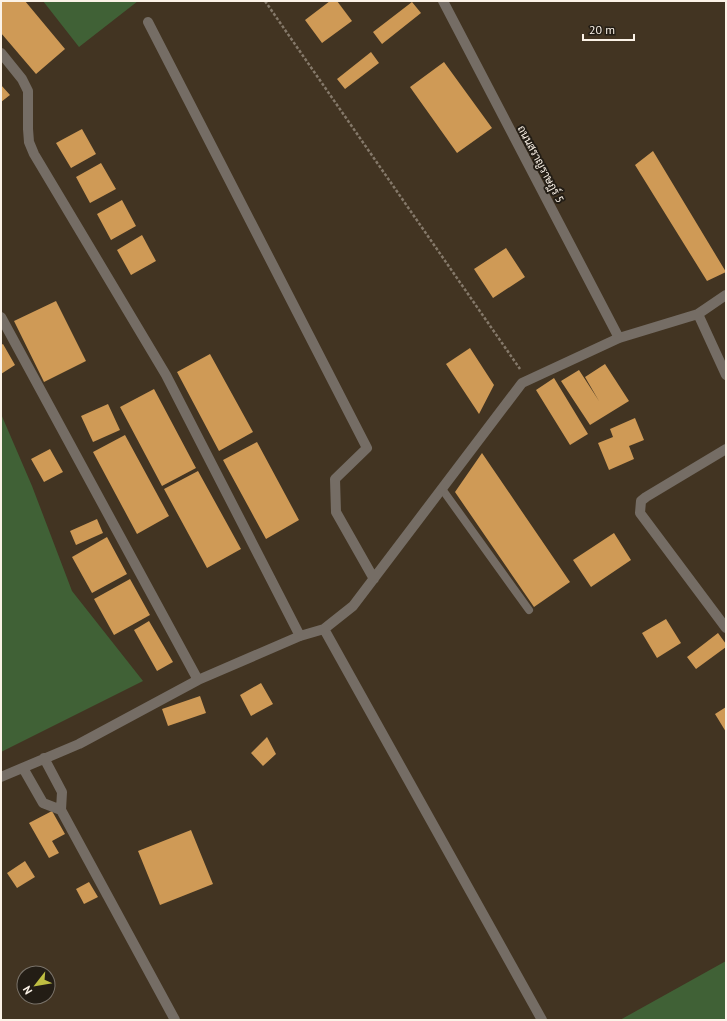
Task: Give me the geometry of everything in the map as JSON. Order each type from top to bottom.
[{"type":"street","name":"ถนนสราญราษฎร์ 5","points":[[443,1],[619,338]]},
{"type":"street","points":[[148,22],[367,448],[334,479],[336,512],[374,579]]},
{"type":"street","points":[[1,53],[22,79],[28,91],[29,142],[34,154],[166,375],[300,636]]},
{"type":"street","points":[[1,777],[79,744],[198,680],[300,636],[324,629],[353,606],[522,383],[619,338],[698,314],[726,295]]},
{"type":"street","points":[[698,314],[726,375]]},
{"type":"street","points":[[1,317],[198,680]]},
{"type":"street","points":[[726,449],[646,497],[641,501],[640,513],[726,628]]},
{"type":"street","points":[[324,629],[542,1020]]},
{"type":"street","points":[[44,758],[62,792],[61,810],[175,1020]]},
{"type":"street","points":[[23,768],[43,803],[61,810]]},
{"type":"lane","points":[[442,489],[529,610]]},
{"type":"path","points":[[265,1],[528,381]]},
{"type":"green space","points":[[43,1],[138,1],[79,47]]},
{"type":"green space","points":[[1,414],[32,486],[72,591],[143,681],[1,752]]},
{"type":"green space","points":[[726,961],[726,1020],[620,1020]]},
{"type":"building","points":[[1,1],[25,1],[65,49],[36,74],[1,33]]},
{"type":"building","points":[[330,1],[337,1],[352,21],[322,43],[305,20]]},
{"type":"building","points":[[412,2],[421,13],[382,44],[373,32]]},
{"type":"building","points":[[371,52],[379,63],[345,89],[337,79]]},
{"type":"building","points":[[444,62],[492,128],[457,153],[410,87]]},
{"type":"building","points":[[1,85],[10,95],[1,102]]},
{"type":"building","points":[[82,129],[96,154],[71,168],[56,143]]},
{"type":"building","points":[[653,151],[726,272],[707,281],[635,165]]},
{"type":"building","points":[[101,163],[116,189],[90,203],[76,177]]},
{"type":"building","points":[[122,200],[136,226],[111,240],[97,214]]},
{"type":"building","points":[[142,235],[156,261],[131,275],[117,250]]},
{"type":"building","points":[[506,248],[525,277],[493,298],[474,269]]},
{"type":"building","points":[[56,301],[86,361],[44,382],[14,321]]},
{"type":"building","points":[[3,344],[15,365],[1,374],[1,345]]},
{"type":"building","points":[[470,348],[494,385],[479,414],[446,364]]},
{"type":"building","points":[[210,354],[253,432],[219,451],[177,372]]},
{"type":"building","points":[[605,364],[629,401],[590,425],[561,381],[579,370],[599,401],[585,377]]},
{"type":"building","points":[[554,378],[588,434],[570,445],[536,390]]},
{"type":"building","points":[[154,389],[196,468],[162,486],[120,407]]},
{"type":"building","points":[[108,404],[120,430],[93,442],[81,416]]},
{"type":"building","points":[[635,418],[644,440],[629,446],[634,459],[609,470],[598,443],[613,437],[610,429]]},
{"type":"building","points":[[125,435],[169,516],[137,534],[93,452]]},
{"type":"building","points":[[257,442],[299,520],[266,539],[223,460]]},
{"type":"building","points":[[50,449],[63,472],[44,482],[31,459]]},
{"type":"building","points":[[482,453],[570,582],[534,607],[455,492]]},
{"type":"building","points":[[198,471],[241,549],[207,568],[164,489]]},
{"type":"building","points":[[97,519],[103,533],[76,545],[70,531]]},
{"type":"building","points":[[614,533],[631,560],[591,587],[573,560]]},
{"type":"building","points":[[107,537],[127,574],[92,593],[72,557]]},
{"type":"building","points":[[130,579],[150,615],[114,635],[94,599]]},
{"type":"building","points":[[666,619],[681,643],[657,658],[642,633]]},
{"type":"building","points":[[149,621],[173,662],[157,671],[134,630]]},
{"type":"building","points":[[718,633],[726,644],[726,647],[696,669],[687,657]]},
{"type":"building","points":[[261,683],[273,704],[251,716],[240,695]]},
{"type":"building","points":[[200,696],[206,713],[168,726],[162,709]]},
{"type":"building","points":[[726,707],[726,732],[715,714]]},
{"type":"building","points":[[267,737],[276,754],[263,766],[251,753]]},
{"type":"building","points":[[52,811],[65,834],[52,841],[59,853],[49,858],[29,823]]},
{"type":"building","points":[[191,830],[213,884],[160,905],[138,851]]},
{"type":"building","points":[[25,861],[35,877],[17,888],[7,873]]},
{"type":"building","points":[[89,882],[98,897],[84,904],[76,889]]}]
